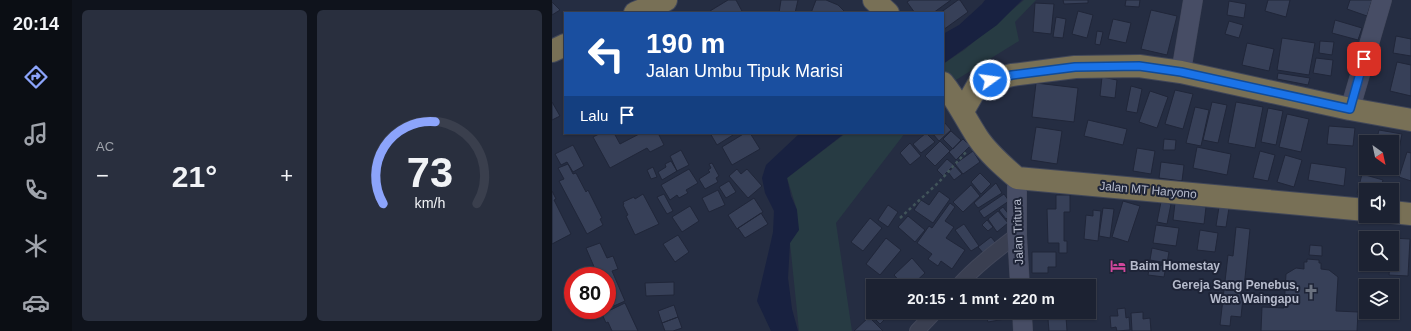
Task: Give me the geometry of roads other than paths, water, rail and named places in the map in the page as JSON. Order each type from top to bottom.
[{"type":"highway","points":[[637,12],[666,0]]},
{"type":"highway","points":[[874,0],[887,12]]},
{"type":"highway","points":[[552,51],[564,45]]},
{"type":"highway","points":[[1017,178],[1003,166],[979,139],[945,86],[979,83],[1012,75],[1075,67],[1139,66],[1181,72],[1350,109],[1411,120]]},
{"type":"highway","points":[[963,112],[979,83]]},
{"type":"highway","name":"Jalan MT Haryono","points":[[1017,178],[1359,209]]},
{"type":"highway","points":[[1399,213],[1411,214]]},
{"type":"street","points":[[892,0],[894,12]]},
{"type":"street","points":[[1181,72],[1193,0]]},
{"type":"street","points":[[1350,109],[1382,0]]},
{"type":"street","name":"Jalan Tritura","points":[[1017,178],[1017,235],[1020,279]]},
{"type":"street","points":[[965,279],[981,262],[1017,235]]},
{"type":"street","points":[[917,331],[928,319]]},
{"type":"street","points":[[1022,319],[1023,331]]},
{"type":"water","points":[[985,0],[1022,0],[997,25],[944,63],[944,33],[959,25]]},
{"type":"water","points":[[799,134],[844,134],[787,178],[791,196],[797,210],[799,230],[790,243],[788,278],[792,309],[798,331],[771,331],[757,301],[773,232],[774,211],[765,193],[762,178],[766,165]]},
{"type":"place","name":"Baim Homestay","points":[[1118,266]]},
{"type":"place","name":"Gereja Sang Penebus, Wara Waingapu","points":[[1311,292]]}]
